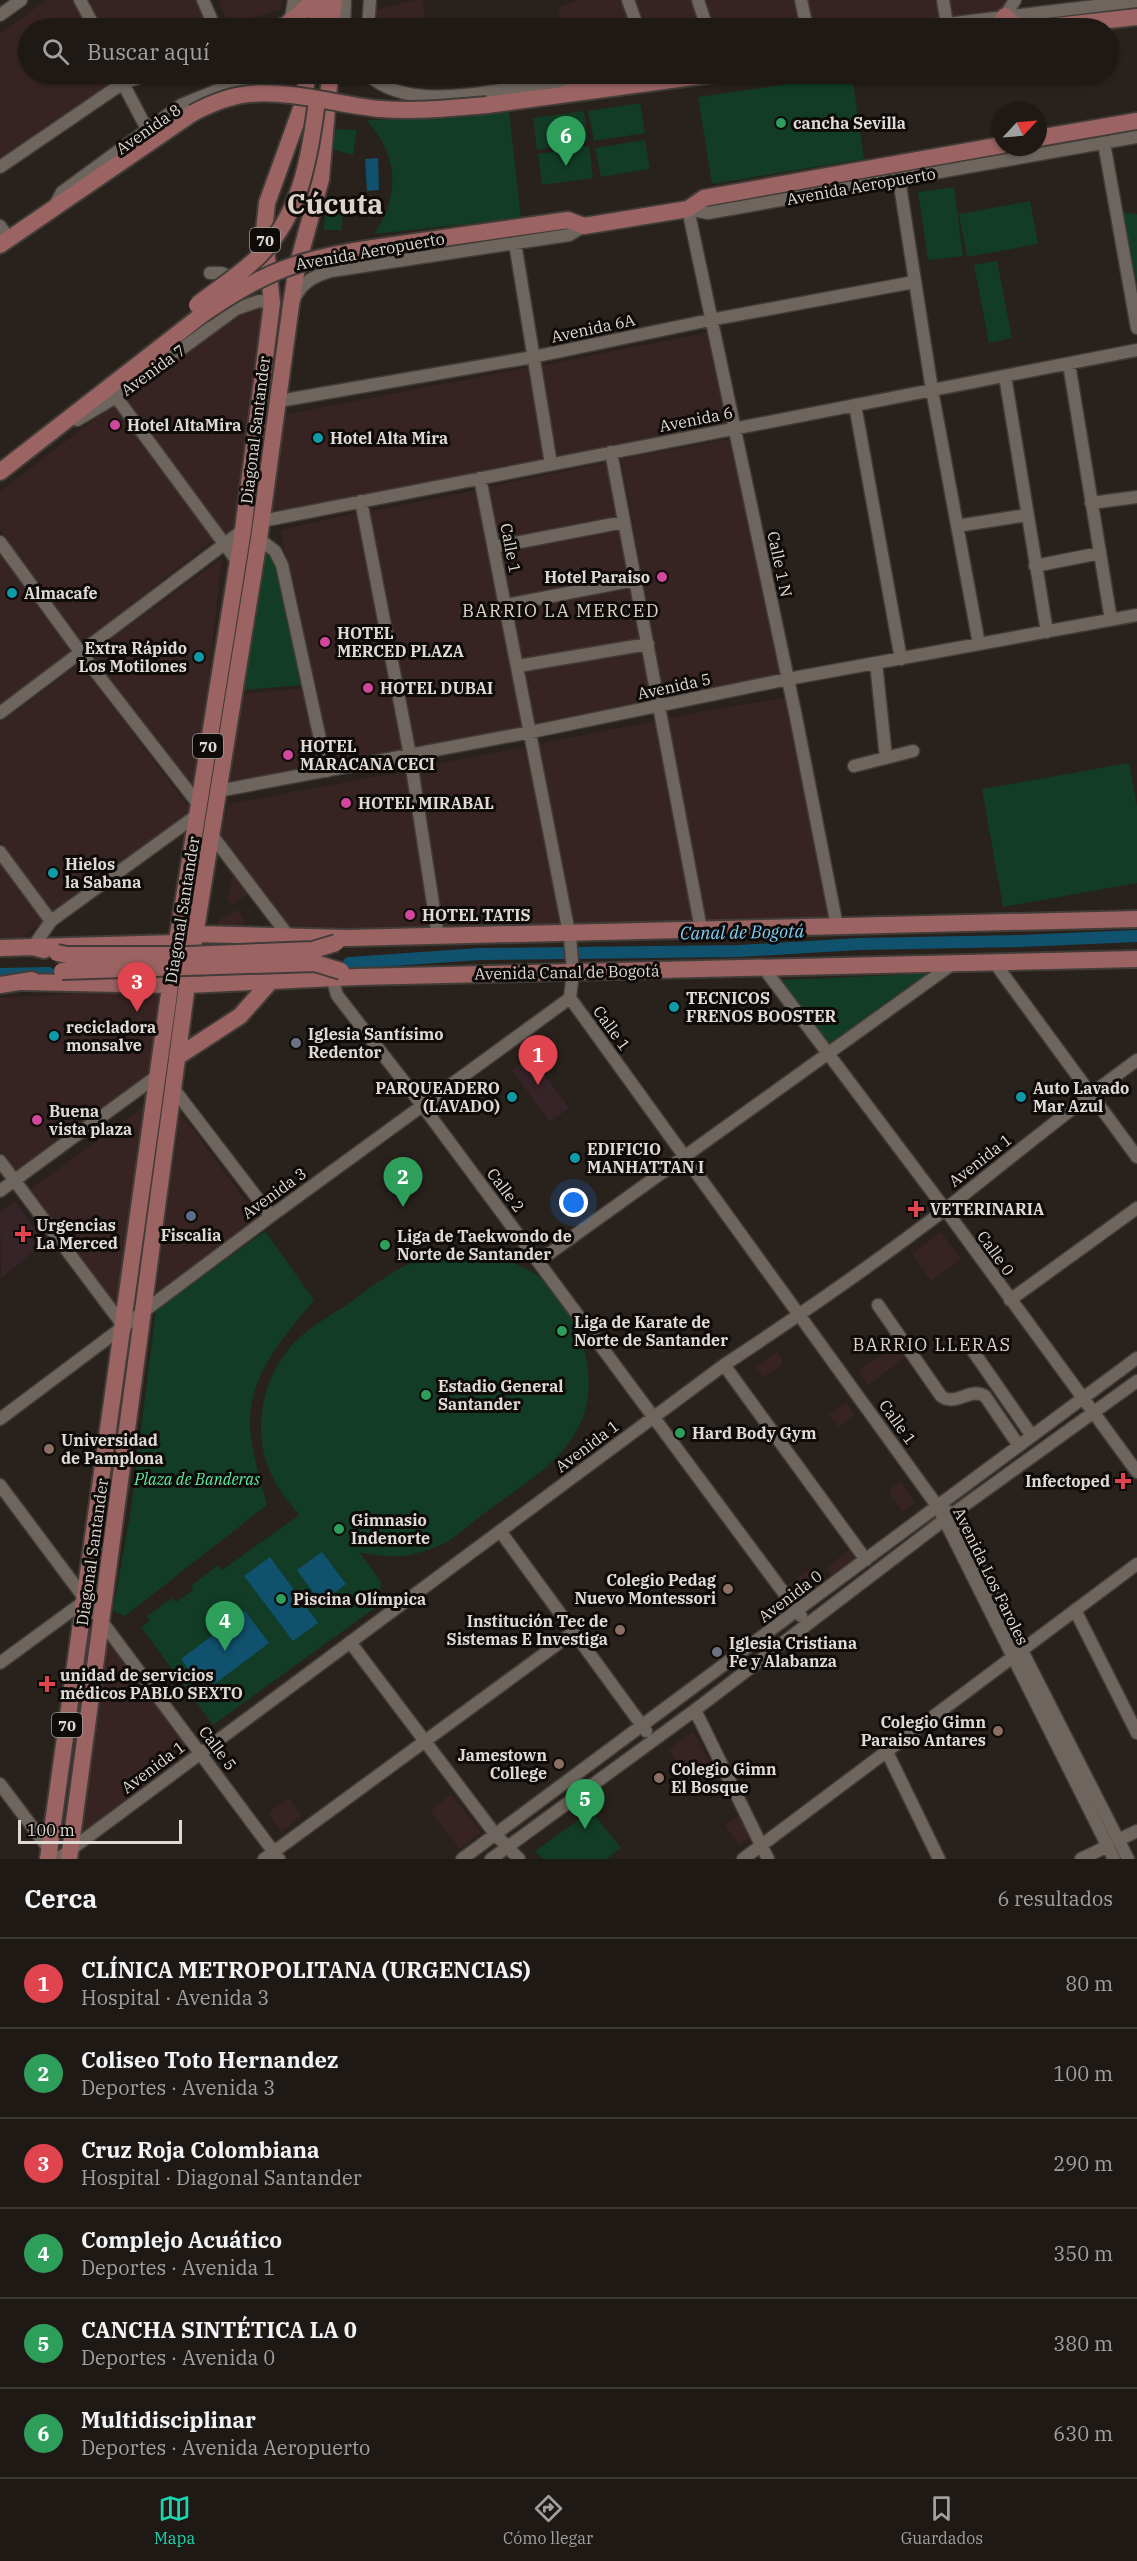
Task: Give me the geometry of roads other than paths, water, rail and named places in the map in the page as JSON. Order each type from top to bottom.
[{"type":"main road","points":[[296,18],[311,0]]},
{"type":"main road","points":[[316,18],[319,0]]},
{"type":"main road","points":[[331,18],[334,0]]},
{"type":"main road","points":[[1119,19],[1137,17]]},
{"type":"main road","name":"Diagonal Santander","points":[[58,1856],[86,1600],[157,1076],[243,530],[265,302],[264,231],[267,203],[298,117],[306,84]]},
{"type":"main road","points":[[35,445],[104,376],[200,309],[259,256],[284,225],[306,168],[320,84]]},
{"type":"main road","name":"Diagonal Santander","points":[[58,1856],[101,1621],[187,985],[262,521],[297,267],[321,179],[329,84]]},
{"type":"main road","points":[[565,96],[582,84]]},
{"type":"main road","points":[[624,84],[633,86]]},
{"type":"main road","points":[[565,96],[647,84]]},
{"type":"main road","name":"Avenida 8","points":[[3,237],[54,207],[193,113],[214,102],[248,94],[294,96],[381,109],[418,110],[565,96]]},
{"type":"main road","points":[[1047,136],[1137,121]]},
{"type":"main road","points":[[688,209],[704,198],[993,147]]},
{"type":"main road","name":"Avenida Aeropuerto","points":[[200,309],[288,265],[312,259],[568,220],[584,226],[688,209]]},
{"type":"main road","name":"Avenida 7","points":[[0,472],[35,445]]},
{"type":"main road","points":[[195,934],[341,940],[1137,919]]},
{"type":"main road","points":[[33,947],[68,955],[188,955],[314,950],[341,940]]},
{"type":"main road","points":[[0,948],[177,943]]},
{"type":"main road","name":"Avenida Canal de Bogotá","points":[[0,985],[23,982],[62,971],[315,963],[343,975],[572,968],[763,967],[1137,958]]},
{"type":"main road","points":[[187,985],[343,975]]},
{"type":"main road","points":[[177,1057],[240,1016],[271,981]]},
{"type":"main road","points":[[23,982],[170,985]]},
{"type":"street","points":[[0,15],[21,0]]},
{"type":"street","points":[[80,0],[89,18]]},
{"type":"street","points":[[202,0],[210,18]]},
{"type":"street","points":[[291,18],[294,0]]},
{"type":"street","points":[[344,18],[345,0]]},
{"type":"street","points":[[369,18],[370,0]]},
{"type":"street","points":[[628,0],[634,18]]},
{"type":"street","points":[[698,0],[704,18]]},
{"type":"street","points":[[801,0],[805,18]]},
{"type":"street","points":[[944,0],[946,18]]},
{"type":"street","points":[[1008,18],[1015,0]]},
{"type":"street","points":[[1040,18],[1137,1]]},
{"type":"street","points":[[0,167],[113,84]]},
{"type":"street","points":[[124,84],[147,129]]},
{"type":"street","name":"Avenida 8","points":[[54,207],[62,192],[147,129],[196,97],[230,84]]},
{"type":"street","points":[[382,84],[388,88],[418,95],[446,96],[538,84]]},
{"type":"street","name":"Avenida Aeropuerto","points":[[688,209],[708,213],[1137,137]]},
{"type":"street","points":[[1104,143],[1137,328]]},
{"type":"street","points":[[899,179],[932,390],[979,644]]},
{"type":"street","name":"Calle 1 N","points":[[688,209],[788,679],[837,926]]},
{"type":"street","name":"Avenida Aeropuerto","points":[[291,305],[299,289],[313,276],[331,271],[569,235],[584,226]]},
{"type":"street","points":[[515,243],[551,464]]},
{"type":"street","points":[[210,273],[233,276],[265,302]]},
{"type":"street","name":"Avenida 6A","points":[[279,401],[533,357],[710,320],[914,282]]},
{"type":"street","name":"Avenida 7","points":[[35,445],[116,397],[236,309],[265,302]]},
{"type":"street","name":"Avenida 6","points":[[262,521],[1137,350]]},
{"type":"street","points":[[1069,364],[1111,620]]},
{"type":"street","points":[[1005,376],[1047,632]]},
{"type":"street","points":[[116,397],[237,561]]},
{"type":"street","points":[[855,405],[901,659]]},
{"type":"street","points":[[611,452],[701,929]]},
{"type":"street","name":"Calle 1","points":[[480,478],[570,935],[572,968],[570,998],[938,1507]]},
{"type":"street","points":[[1092,503],[1137,497]]},
{"type":"street","points":[[361,501],[410,755],[438,936]]},
{"type":"street","points":[[957,526],[1027,515]]},
{"type":"street","points":[[494,547],[624,522]]},
{"type":"street","points":[[0,713],[243,530]]},
{"type":"street","points":[[259,539],[275,551],[282,565],[327,771]]},
{"type":"street","points":[[0,542],[198,810],[51,921],[33,947]]},
{"type":"street","points":[[1035,566],[1100,553]]},
{"type":"street","points":[[506,605],[635,580]]},
{"type":"street","name":"Avenida 5","points":[[219,792],[531,732],[788,679],[1137,615]]},
{"type":"street","points":[[518,666],[648,644]]},
{"type":"street","points":[[876,663],[886,758]]},
{"type":"street","points":[[854,766],[913,752]]},
{"type":"street","points":[[211,834],[290,938]]},
{"type":"street","points":[[0,852],[51,921]]},
{"type":"street","points":[[994,962],[1137,1156]]},
{"type":"street","points":[[539,1261],[955,963]]},
{"type":"street","name":"Calle 0","points":[[763,967],[945,1209],[1137,1472]]},
{"type":"street","name":"Calle 2","points":[[343,975],[337,995],[539,1261],[807,1624]]},
{"type":"street","name":"Avenida 3","points":[[0,1419],[143,1310],[570,998]]},
{"type":"street","name":"Avenida 1","points":[[58,1856],[201,1753],[724,1365],[801,1315],[945,1209],[1090,1094],[1137,1060]]},
{"type":"street","points":[[0,1191],[157,1076]]},
{"type":"street","points":[[173,1088],[271,1216]]},
{"type":"street","points":[[0,1161],[138,1347]]},
{"type":"street","points":[[1010,1300],[1137,1208]]},
{"type":"street","points":[[878,1305],[941,1396],[947,1400],[954,1400],[973,1393],[985,1396],[1019,1446]]},
{"type":"street","points":[[973,1351],[1032,1436]]},
{"type":"street","name":"Avenida 0","points":[[462,1859],[1137,1358]]},
{"type":"street","points":[[724,1365],[866,1560]]},
{"type":"street","name":"Avenida 0","points":[[491,1859],[694,1710],[948,1517],[1137,1380]]},
{"type":"street","name":"Calle 5","points":[[0,1485],[201,1753],[272,1857]]},
{"type":"street","name":"Avenida Los Faroles","points":[[938,1507],[948,1517],[1113,1843],[1128,1859]]},
{"type":"street","points":[[500,1531],[653,1740]]},
{"type":"street","points":[[743,1859],[1137,1564]]},
{"type":"street","points":[[0,1663],[86,1600]]},
{"type":"street","points":[[1075,1610],[1137,1733]]},
{"type":"street","points":[[272,1857],[574,1632]]},
{"type":"street","points":[[350,1642],[495,1834],[519,1859]]},
{"type":"street","points":[[694,1710],[768,1859]]},
{"type":"street","points":[[887,1752],[939,1859]]},
{"type":"street","points":[[0,1784],[58,1856]]},
{"type":"street","points":[[1081,1859],[1137,1831]]},
{"type":"street","name":"Avenida Los Faroles","points":[[1113,1843],[1114,1859]]},
{"type":"water","points":[[378,158],[379,190],[367,191],[365,159]]},
{"type":"water","points":[[322,1552],[346,1584],[321,1603],[297,1570]]},
{"type":"water","name":"Piscina Olímpica","points":[[270,1557],[318,1623],[293,1641],[244,1576]]},
{"type":"water","points":[[245,1611],[269,1643],[205,1691],[181,1659]]},
{"type":"waterway","name":"Canal de Bogotá","points":[[349,963],[480,954],[739,951],[859,944],[1137,936]]},
{"type":"waterway","name":"Canal de Bogotá","points":[[0,974],[49,973]]},
{"type":"place","name":"cancha Sevilla","points":[[781,123]]},
{"type":"place","name":"Multidisciplinar","points":[[566,166]]},
{"type":"place","name":"Hotel AltaMira","points":[[115,425]]},
{"type":"place","name":"Hotel Alta Mira","points":[[318,438]]},
{"type":"place","name":"Hotel Paraiso","points":[[662,577]]},
{"type":"place","name":"Almacafe","points":[[12,593]]},
{"type":"place","name":"HOTEL MERCED PLAZA","points":[[325,642]]},
{"type":"place","name":"Extra Rápido Los Motilones","points":[[199,657]]},
{"type":"place","name":"HOTEL DUBAI","points":[[368,688]]},
{"type":"place","name":"HOTEL MARACANA CECI","points":[[288,755]]},
{"type":"place","name":"HOTEL MIRABAL","points":[[346,803]]},
{"type":"place","name":"Hielos la Sabana","points":[[53,873]]},
{"type":"place","name":"HOTEL TATIS","points":[[410,915]]},
{"type":"place","name":"TECNICOS FRENOS BOOSTER","points":[[674,1007]]},
{"type":"place","name":"Cruz Roja Colombiana","points":[[137,1012]]},
{"type":"place","name":"recicladora monsalve","points":[[54,1036]]},
{"type":"place","name":"Iglesia Santísimo Redentor","points":[[296,1043]]},
{"type":"place","name":"CLÍNICA METROPOLITANA (URGENCIAS)","points":[[538,1085]]},
{"type":"place","name":"PARQUEADERO (LAVADO)","points":[[512,1097]]},
{"type":"place","name":"Auto Lavado Mar Azul","points":[[1021,1097]]},
{"type":"place","name":"Buena vista plaza","points":[[37,1120]]},
{"type":"place","name":"EDIFICIO MANHATTAN I","points":[[575,1158]]},
{"type":"place","name":"Coliseo Toto Hernandez","points":[[403,1207]]},
{"type":"place","name":"VETERINARIA","points":[[916,1209]]},
{"type":"place","name":"Fiscalia","points":[[191,1216]]},
{"type":"place","name":"Urgencias La Merced","points":[[23,1234]]},
{"type":"place","name":"Liga de Taekwondo de Norte de Santander","points":[[385,1245]]},
{"type":"place","name":"Liga de Karate de Norte de Santander","points":[[562,1331]]},
{"type":"place","name":"Estadio General Santander","points":[[426,1395]]},
{"type":"place","name":"Hard Body Gym","points":[[680,1433]]},
{"type":"place","name":"Universidad de Pamplona","points":[[49,1449]]},
{"type":"place","name":"Infectoped","points":[[1123,1481]]},
{"type":"place","name":"Gimnasio Indenorte","points":[[339,1529]]},
{"type":"place","name":"Colegio Pedag Nuevo Montessori","points":[[728,1589]]},
{"type":"place","name":"Piscina Olímpica","points":[[281,1599]]},
{"type":"place","name":"Institución Tec de Sistemas E Investiga","points":[[620,1630]]},
{"type":"place","name":"Complejo Acuático","points":[[225,1651]]},
{"type":"place","name":"Iglesia Cristiana Fe y Alabanza","points":[[717,1652]]},
{"type":"place","name":"unidad de servicios médicos PABLO SEXTO","points":[[47,1684]]},
{"type":"place","name":"Colegio Gimn Paraiso Antares","points":[[998,1731]]},
{"type":"place","name":"Jamestown College","points":[[559,1764]]},
{"type":"place","name":"Colegio Gimn El Bosque","points":[[659,1778]]},
{"type":"place","name":"CANCHA SINTÉTICA LA 0","points":[[585,1829]]},
{"type":"district","name":"Cúcuta","points":[[335,203]]},
{"type":"district","name":"BARRIO LA MERCED","points":[[561,610]]},
{"type":"district","name":"BARRIO LLERAS","points":[[932,1344]]},
{"type":"park label","name":"Plaza de Banderas","points":[[197,1479]]}]
